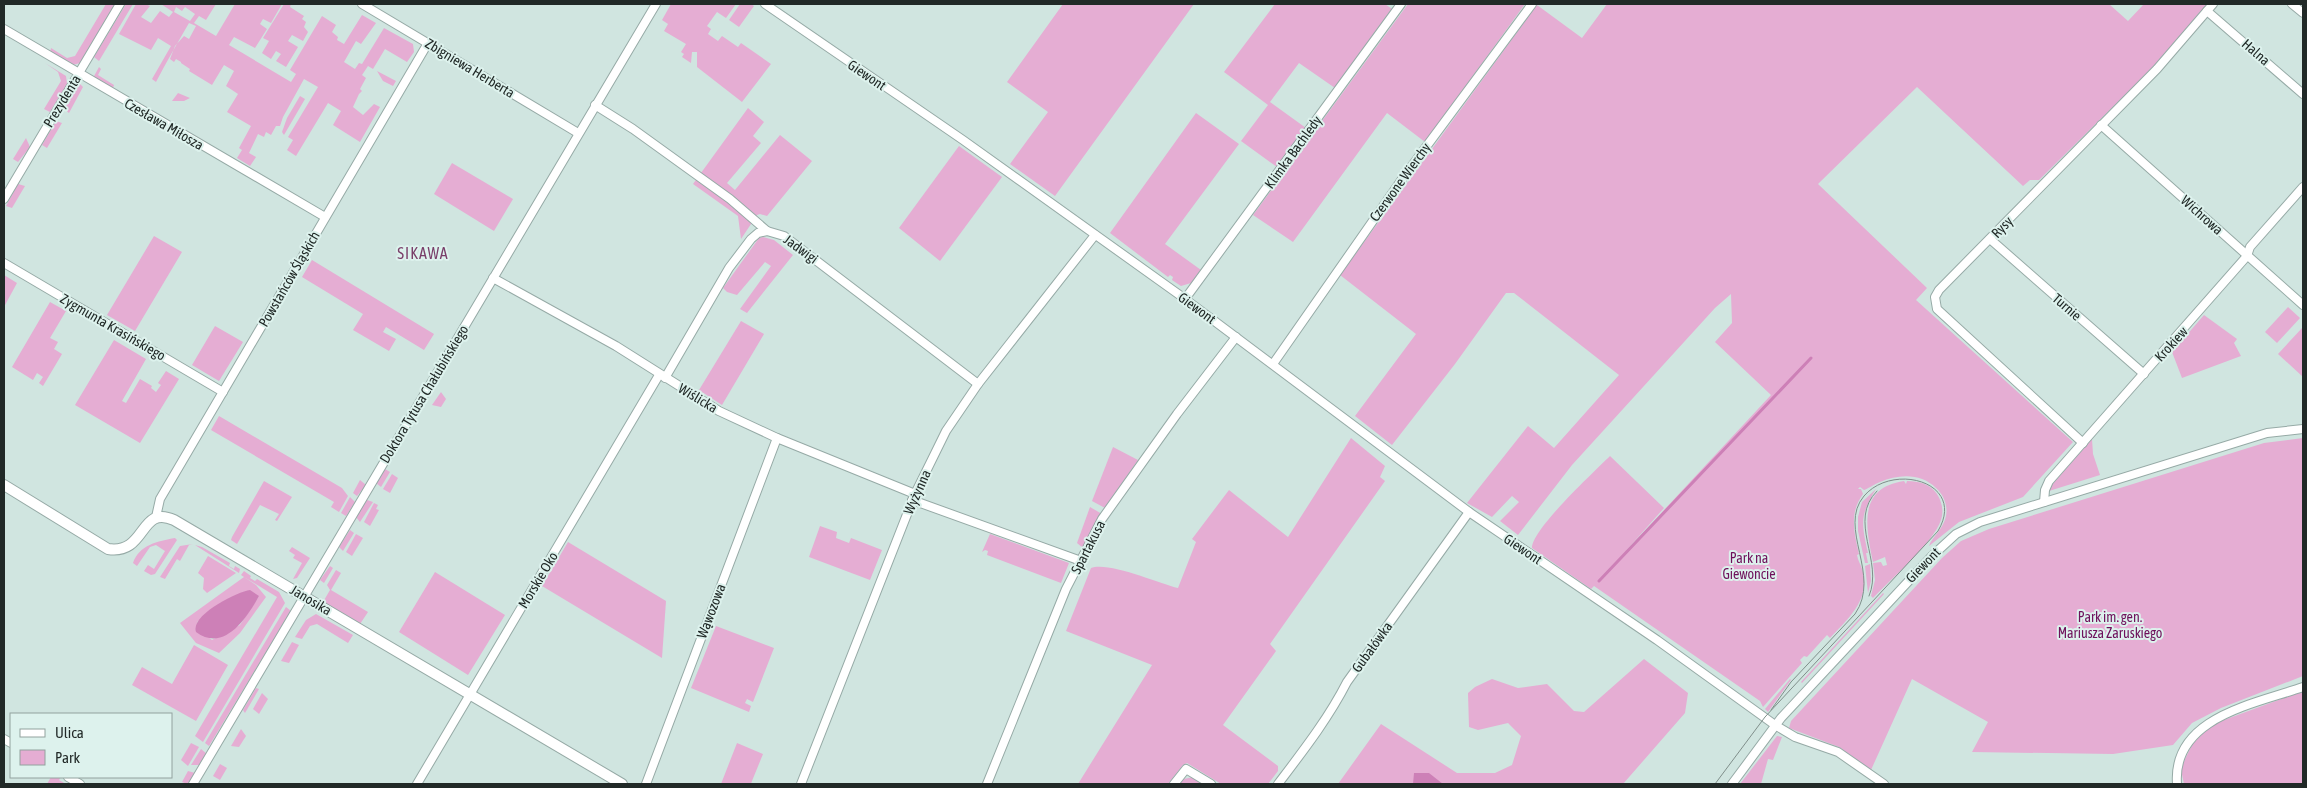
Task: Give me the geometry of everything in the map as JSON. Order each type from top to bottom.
[{"type":"street","name":"Prezydenta","points":[[4,199],[120,4]]},
{"type":"street","name":"Zbigniewa Herberta","points":[[362,4],[578,133]]},
{"type":"street","name":"Doktora Tytusa Chałubińskiego","points":[[194,784],[656,4]]},
{"type":"street","name":"Giewont","points":[[765,4],[963,140],[1186,299],[1469,512],[1657,640],[1775,724],[1949,539],[1963,530],[1980,522],[2267,433],[2303,429]]},
{"type":"street","name":"Klimka Bachledy","points":[[1186,299],[1401,4]]},
{"type":"street","name":"Czerwone Wierchy","points":[[1273,364],[1400,182],[1532,4]]},
{"type":"street","name":"Rysy","points":[[2083,443],[1937,309],[1935,297],[1939,290],[2157,69],[2213,4]]},
{"type":"street","points":[[2292,4],[2303,14]]},
{"type":"street","name":"Halna","points":[[2208,11],[2303,94]]},
{"type":"street","name":"Czesława Miłosza","points":[[4,29],[325,217]]},
{"type":"street","name":"Powstańców Śląskich","points":[[156,517],[160,499],[428,43]]},
{"type":"street","name":"Jadwigi","points":[[595,105],[633,129],[730,198],[767,231],[784,236],[978,384]]},
{"type":"street","name":"Wichrowa","points":[[2101,125],[2303,305]]},
{"type":"street","name":"Krokiew","points":[[2044,502],[2046,485],[2247,256],[2250,247],[2303,187]]},
{"type":"street","name":"Morskie Oko","points":[[417,784],[729,268],[751,239],[758,233],[767,231]]},
{"type":"street","name":"Wyżynna","points":[[801,784],[914,497],[946,431],[978,384],[1095,235]]},
{"type":"street","name":"Turnie","points":[[1990,239],[2144,374]]},
{"type":"street","name":"Zygmunta Krasińskiego","points":[[4,263],[223,392]]},
{"type":"street","name":"Wiślicka","points":[[493,278],[570,320],[719,411],[914,497],[1081,561]]},
{"type":"street","name":"Spartakusa","points":[[987,784],[1066,589],[1102,519],[1177,414],[1236,337]]},
{"type":"street","name":"Wąwozowa","points":[[646,784],[777,438]]},
{"type":"street","points":[[4,485],[108,549],[121,549],[131,546],[146,526],[156,517]]},
{"type":"street","name":"Gubałówka","points":[[1278,784],[1334,708],[1347,682],[1469,512]]},
{"type":"street","name":"Janosika","points":[[156,517],[164,516],[174,520],[622,784]]},
{"type":"street","points":[[2177,784],[2178,766],[2183,750],[2202,726],[2222,716],[2303,686]]},
{"type":"street","points":[[1732,784],[1775,724],[1795,737],[1838,752],[1884,784]]},
{"type":"street","points":[[1174,784],[1186,769],[1211,784]]},
{"type":"green space","points":[[106,4],[115,4],[80,63],[73,65],[50,53],[51,48],[67,58],[75,56]]},
{"type":"green space","points":[[126,4],[133,4],[99,61],[94,57]]},
{"type":"green space","points":[[136,4],[150,6],[141,17],[151,23],[160,11],[169,17],[173,12],[161,4],[216,4],[206,20],[199,16],[194,23],[216,36],[235,4],[282,4],[271,23],[263,19],[260,24],[267,29],[255,48],[234,37],[229,45],[291,82],[296,74],[290,70],[322,16],[336,25],[332,32],[338,37],[337,40],[344,44],[362,15],[376,23],[361,44],[356,41],[344,62],[355,69],[359,63],[362,64],[384,28],[413,44],[414,52],[407,62],[385,49],[373,69],[368,66],[362,75],[366,78],[360,89],[362,91],[353,107],[363,115],[374,104],[380,107],[360,142],[333,125],[341,111],[328,103],[296,156],[287,150],[293,140],[288,137],[318,87],[304,79],[280,126],[276,126],[271,135],[266,132],[264,137],[258,134],[249,153],[256,157],[250,166],[237,158],[242,150],[239,148],[251,126],[227,112],[238,94],[226,86],[234,71],[224,65],[212,85],[189,71],[190,69],[181,62],[176,59],[174,62],[170,59],[173,50],[156,82],[152,79],[171,46],[158,38],[151,50],[119,34]],"holes":[[[176,7],[182,11],[185,7],[195,14],[190,21],[174,12]],[[189,23],[196,26],[189,39],[184,36],[177,44]]]},
{"type":"green space","points":[[284,4],[291,4],[290,7],[304,16],[302,19],[306,22],[304,27],[308,32],[303,41],[292,35],[288,41],[298,47],[286,67],[276,61],[281,54],[276,51],[271,59],[262,53],[269,41],[263,38]]},
{"type":"green space","points":[[671,4],[736,4],[726,18],[717,12],[707,26],[711,29],[708,34],[718,41],[722,36],[738,47],[741,43],[771,64],[742,102],[697,67],[697,52],[692,52],[691,63],[682,57],[684,54],[681,52],[686,44],[664,31],[668,24],[662,20]]},
{"type":"green space","points":[[740,4],[751,4],[754,6],[739,27],[729,20]]},
{"type":"green space","points":[[1063,4],[1194,4],[1055,196],[1010,164],[1048,112],[1007,82]]},
{"type":"green space","points":[[1275,4],[1385,4],[1392,9],[1335,88],[1299,63],[1270,102],[1306,128],[1277,167],[1241,141],[1268,105],[1224,72]]},
{"type":"green space","points":[[1408,4],[1525,4],[1425,142],[1387,113],[1293,242],[1253,215]]},
{"type":"green space","name":"Park na Giewoncie","points":[[1607,4],[2109,4],[2128,21],[2144,4],[2207,4],[2156,64],[2039,180],[2030,180],[2023,186],[1917,87],[1818,184],[1927,288],[1916,300],[2073,442],[2023,497],[1959,522],[1929,546],[1945,520],[1946,512],[1943,497],[1936,488],[1924,480],[1910,476],[1887,479],[1864,490],[1860,487],[1858,489],[1861,489],[1863,494],[1856,508],[1854,523],[1859,554],[1857,555],[1864,580],[1861,599],[1851,615],[1830,638],[1827,635],[1807,657],[1804,656],[1800,660],[1802,663],[1763,707],[1760,701],[1594,586],[1591,589],[1532,548],[1535,539],[1552,515],[1610,456],[1664,508],[1623,554],[1771,395],[1715,342],[1732,323],[1731,294],[1715,308],[1572,465],[1518,535],[1500,521],[1519,502],[1512,496],[1492,517],[1467,503],[1528,426],[1554,448],[1619,375],[1514,293],[1506,293],[1455,364],[1392,445],[1355,416],[1416,334],[1340,275],[1537,5],[1582,38]]},
{"type":"green space","points":[[45,63],[66,76],[67,84],[50,112],[44,109],[61,81],[58,72]]},
{"type":"green space","points":[[99,67],[101,69],[98,75],[114,85],[113,88],[93,78]]},
{"type":"green space","points":[[377,71],[396,81],[393,86],[383,81]]},
{"type":"green space","points":[[79,83],[83,87],[69,113],[63,108]]},
{"type":"green space","points":[[178,93],[190,98],[184,101],[172,101]]},
{"type":"green space","points":[[300,96],[305,99],[284,135],[282,132],[287,118]]},
{"type":"green space","points":[[748,108],[764,122],[753,136],[761,143],[727,183],[735,190],[780,135],[812,161],[767,216],[757,215],[741,239],[738,216],[693,184]]},
{"type":"green space","points":[[1196,113],[1239,144],[1165,244],[1201,270],[1191,283],[1181,286],[1172,280],[1173,277],[1170,275],[1168,277],[1110,233]]},
{"type":"green space","points":[[56,121],[62,123],[47,148],[42,145]]},
{"type":"green space","points":[[26,138],[30,147],[18,162],[13,159]]},
{"type":"green space","points":[[959,146],[1002,177],[940,261],[899,228]]},
{"type":"green space","points":[[452,163],[513,199],[494,231],[434,194]]},
{"type":"green space","points":[[18,184],[25,186],[12,208],[6,206]]},
{"type":"green space","points":[[154,236],[182,252],[135,331],[107,315]]},
{"type":"green space","points":[[763,237],[774,240],[793,255],[747,313],[740,309],[771,266],[765,262],[737,295],[727,292],[723,288],[759,238]]},
{"type":"green space","points":[[312,260],[434,334],[424,350],[386,327],[383,332],[396,339],[389,351],[353,330],[363,314],[302,277]]},
{"type":"green space","points":[[4,275],[17,283],[4,307]]},
{"type":"green space","points":[[50,302],[66,311],[50,338],[58,342],[54,349],[62,354],[43,386],[39,383],[43,377],[37,373],[33,380],[12,367]]},
{"type":"green space","points":[[2288,307],[2300,318],[2277,343],[2265,332]]},
{"type":"green space","points":[[2204,315],[2237,339],[2234,343],[2241,356],[2182,378],[2172,352]]},
{"type":"green space","points":[[741,321],[764,334],[722,405],[699,390]]},
{"type":"green space","points":[[215,326],[243,342],[219,381],[192,365]]},
{"type":"green space","points":[[2303,327],[2303,377],[2278,354]]},
{"type":"green space","points":[[114,340],[146,359],[122,401],[126,403],[140,379],[152,386],[151,388],[156,392],[161,385],[158,383],[166,371],[179,379],[140,443],[75,405]]},
{"type":"green space","points":[[441,392],[446,399],[441,407],[432,405]]},
{"type":"green space","points":[[219,416],[342,488],[348,496],[339,512],[331,507],[334,502],[211,430]]},
{"type":"green space","points":[[1351,438],[1385,466],[1380,477],[1385,481],[1270,644],[1276,651],[1223,725],[1278,766],[1278,771],[1268,784],[1221,784],[1187,763],[1183,765],[1168,784],[1078,784],[1152,665],[1066,631],[1091,568],[1109,567],[1178,588],[1196,542],[1192,539],[1229,490],[1288,537]]},
{"type":"green space","name":"Park im. gen. Mariusza Zaruskiego","points":[[2303,438],[2303,676],[2221,708],[2192,723],[2173,745],[2113,754],[1972,752],[1988,722],[1912,679],[1871,770],[1839,747],[1789,728],[1791,721],[1942,558],[1961,541],[1989,529],[2264,443]]},
{"type":"green space","points":[[2092,439],[2093,454],[2100,475],[2049,491],[2050,487]]},
{"type":"green space","points":[[1113,447],[1138,460],[1105,508],[1092,501]]},
{"type":"green space","points":[[385,469],[390,472],[381,487],[376,483]]},
{"type":"green space","points":[[392,474],[398,478],[390,493],[383,489]]},
{"type":"green space","points":[[360,480],[366,485],[357,496],[353,493]]},
{"type":"green space","points":[[264,481],[292,497],[277,521],[275,520],[279,514],[260,505],[237,544],[231,540],[232,537]]},
{"type":"green space","points":[[1904,481],[1906,484],[1907,481],[1928,485],[1939,497],[1942,517],[1937,529],[1921,550],[1873,598],[1871,596],[1875,580],[1873,563],[1881,562],[1883,566],[1887,565],[1885,557],[1873,562],[1868,536],[1868,511],[1878,492],[1889,485]]},
{"type":"green space","points":[[1876,489],[1863,519],[1868,553],[1866,553],[1868,563],[1865,563],[1858,531],[1858,517],[1862,502]]},
{"type":"green space","points":[[350,497],[355,502],[346,516],[341,513]]},
{"type":"green space","points":[[367,500],[373,502],[360,522],[356,517]]},
{"type":"green space","points":[[374,503],[378,505],[376,509],[379,510],[370,526],[364,522]]},
{"type":"green space","points":[[1090,507],[1102,514],[1083,548],[1077,543]]},
{"type":"green space","points":[[820,526],[837,532],[836,538],[849,543],[851,538],[882,550],[870,580],[809,557]]},
{"type":"green space","points":[[350,530],[354,533],[343,551],[339,547]]},
{"type":"green space","points":[[356,534],[363,538],[352,556],[346,552]]},
{"type":"green space","points":[[990,534],[1069,563],[1061,583],[987,555],[988,551],[982,552]]},
{"type":"green space","points":[[175,538],[177,540],[155,574],[151,575],[144,571],[148,565],[154,569],[165,551],[156,545],[150,547],[137,566],[133,563],[144,548],[156,542]]},
{"type":"green space","points":[[568,542],[666,601],[662,658],[542,586]]},
{"type":"green space","points":[[193,544],[189,545],[180,561],[177,559],[165,579],[160,577],[180,546]]},
{"type":"green space","points":[[195,545],[230,563],[229,566],[234,569],[235,566],[240,569],[239,573]]},
{"type":"green space","points":[[292,547],[310,558],[297,578],[293,579],[302,563],[293,558],[295,555],[289,551]]},
{"type":"green space","points":[[208,556],[236,573],[207,593],[203,589],[204,578],[198,573]]},
{"type":"green space","points":[[1870,564],[1871,581],[1868,593],[1865,566]]},
{"type":"green space","points":[[330,566],[333,568],[324,583],[320,580]]},
{"type":"green space","points":[[336,570],[341,573],[331,590],[368,612],[360,624],[323,602],[330,590],[327,585]]},
{"type":"green space","points":[[244,571],[255,581],[257,579],[279,592],[285,603],[203,742],[195,736],[277,597],[241,575]]},
{"type":"green space","points":[[435,572],[505,615],[468,675],[399,632]]},
{"type":"green space","points":[[244,577],[256,585],[266,597],[240,633],[219,653],[196,643],[180,623]],"holes":[[[259,596],[240,625],[212,640],[197,622]]]},
{"type":"green space","points":[[1884,594],[1802,683],[1801,682]]},
{"type":"green space","points":[[286,607],[291,611],[209,746],[205,743]]},
{"type":"green space","points":[[316,614],[353,635],[348,643],[317,624],[310,626],[302,639],[295,637],[306,620]]},
{"type":"green space","points":[[716,626],[774,648],[753,702],[747,699],[745,703],[751,706],[749,712],[691,688]]},
{"type":"green space","points":[[292,642],[299,645],[289,663],[281,661]]},
{"type":"green space","points":[[194,645],[228,665],[196,721],[132,685],[142,667],[172,684]]},
{"type":"green space","points":[[1644,659],[1688,693],[1685,713],[1623,784],[1338,784],[1381,724],[1457,773],[1495,773],[1512,765],[1521,736],[1508,723],[1478,730],[1469,727],[1468,693],[1475,687],[1492,679],[1518,688],[1547,684],[1574,711],[1584,712]]},
{"type":"green space","points":[[1791,680],[1768,712],[1765,709]]},
{"type":"green space","points":[[256,688],[259,689],[245,713],[243,710]]},
{"type":"green space","points":[[2303,691],[2303,784],[2184,784],[2181,770],[2185,759],[2193,743],[2213,724]]},
{"type":"green space","points":[[262,693],[268,699],[259,714],[253,709]]},
{"type":"green space","points":[[241,729],[246,736],[239,747],[231,746]]},
{"type":"green space","points":[[1777,736],[1782,737],[1773,760],[1768,759],[1761,784],[1740,784]]},
{"type":"green space","points":[[191,743],[199,747],[188,766],[181,760]]},
{"type":"green space","points":[[737,743],[763,754],[751,784],[721,784]]},
{"type":"green space","points":[[201,749],[207,754],[200,765],[191,765]]},
{"type":"green space","points":[[220,764],[227,768],[220,780],[213,776]]},
{"type":"green space","points":[[188,771],[195,773],[187,784],[182,782]]},
{"type":"green space","points":[[1193,777],[1204,784],[1179,784],[1184,779]]},
{"type":"green space","points":[[50,778],[60,778],[59,780],[66,784],[47,784]]},
{"type":"shaded area","points":[[250,590],[259,596],[248,614],[233,630],[225,636],[216,638],[206,637],[196,632],[196,625],[200,619],[216,605]]},
{"type":"shaded area","points":[[1414,773],[1429,773],[1443,784],[1413,784]]},
{"type":"waterway","points":[[1599,581],[1811,358]]},
{"type":"tram line","points":[[1715,784],[1765,717],[1938,531],[1944,514],[1943,500],[1935,489],[1923,482],[1908,479],[1892,480],[1877,486],[1864,496],[1857,509],[1855,522],[1856,537],[1863,568],[1864,584],[1862,599],[1855,614],[1791,682],[1771,710]]},
{"type":"tram line","points":[[1869,596],[1872,583],[1872,569],[1865,528],[1865,515],[1869,503],[1877,491]]},
{"type":"district","name":"SIKAWA","points":[[423,253]]}]
